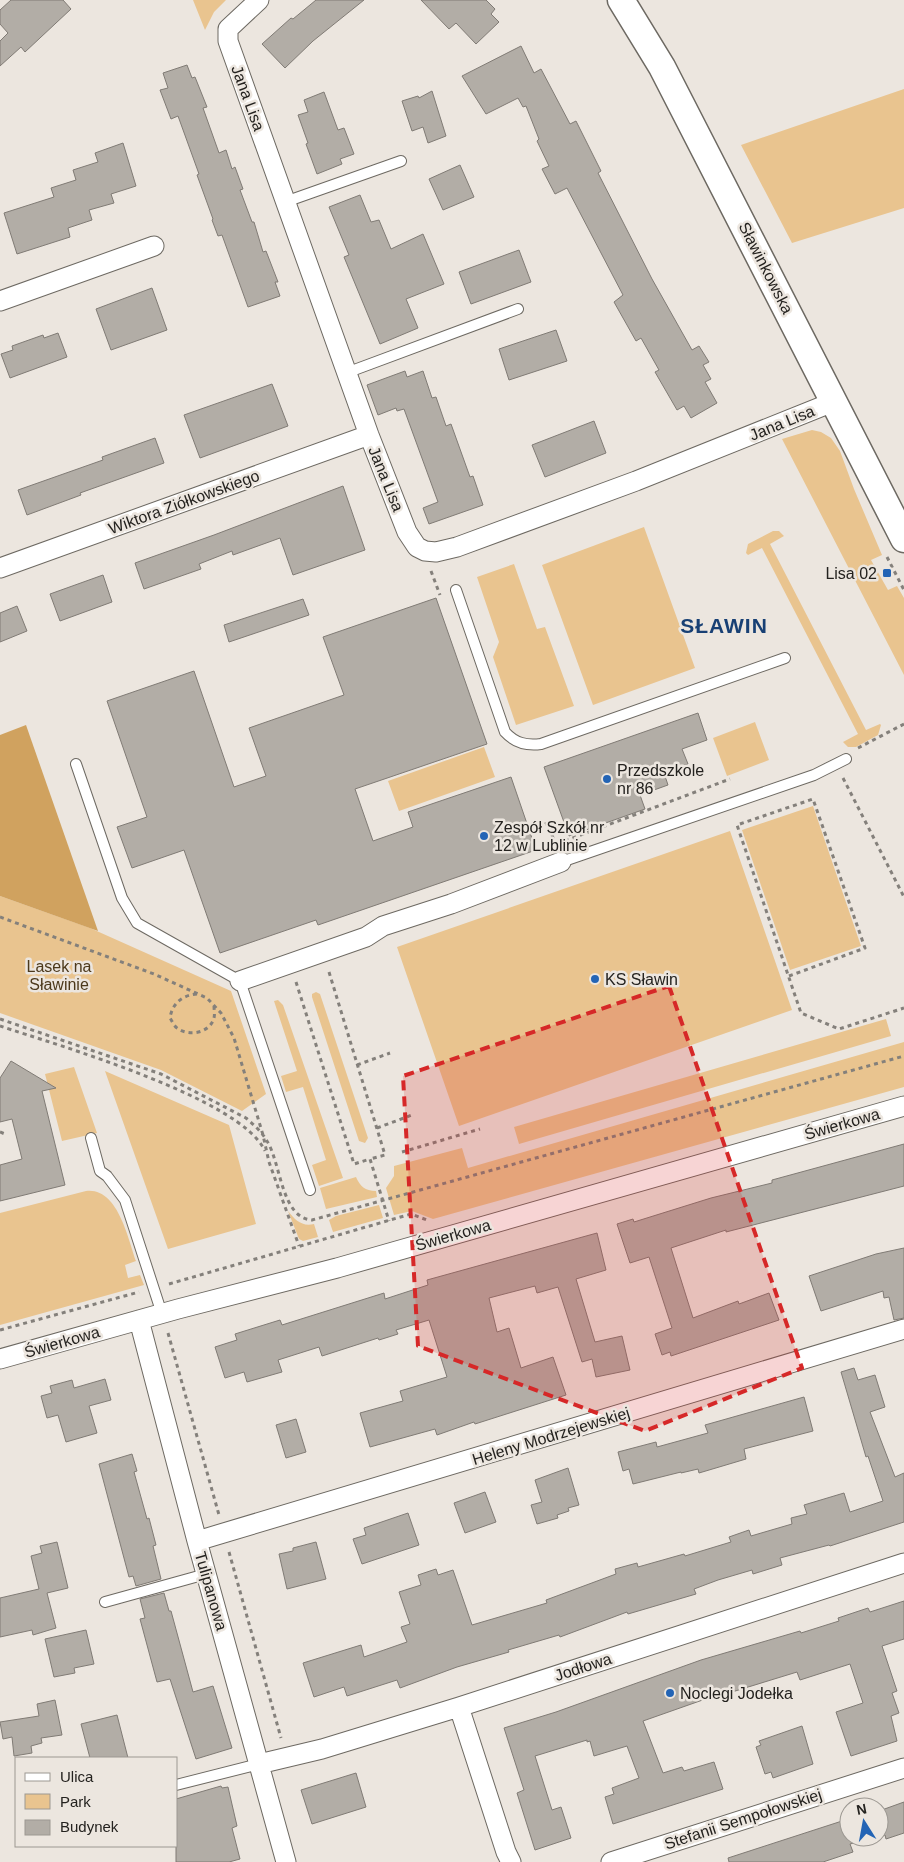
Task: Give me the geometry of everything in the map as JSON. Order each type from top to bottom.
[{"type":"street","name":"Jana Lisa","points":[[259,0],[228,29],[228,41],[368,435],[407,532],[417,547],[425,551],[436,552],[457,548],[636,481],[833,402]]},
{"type":"street","name":"Sławinkowska","points":[[620,0],[662,67],[833,402],[902,529]]},
{"type":"street","points":[[0,301],[154,246]]},
{"type":"street","name":"Wiktora Ziółkowskiego","points":[[0,568],[368,435]]},
{"type":"street","points":[[240,981],[366,937],[383,926],[451,904],[561,862]]},
{"type":"street","name":"Świerkowa","points":[[0,1359],[328,1270],[904,1106]]},
{"type":"street","name":"Tulipanowa","points":[[139,1320],[197,1541],[286,1862]]},
{"type":"street","name":"Heleny Modrzejewskiej","points":[[197,1541],[228,1540],[904,1329]]},
{"type":"street","name":"Jodłowa","points":[[259,1764],[322,1749],[459,1707],[904,1563]]},
{"type":"street","points":[[459,1707],[506,1852],[512,1862]]},
{"type":"street","name":"Stefanii Sempołowskiej","points":[[611,1862],[904,1768]]},
{"type":"lane","points":[[285,202],[401,162]]},
{"type":"lane","points":[[346,373],[518,309]]},
{"type":"lane","points":[[456,590],[505,732],[512,739],[530,745],[541,744],[785,658]]},
{"type":"lane","points":[[561,862],[814,775],[846,759]]},
{"type":"lane","points":[[76,764],[122,898],[137,923],[240,981],[310,1190]]},
{"type":"lane","points":[[91,1138],[100,1171],[125,1200],[162,1314]]},
{"type":"lane","points":[[105,1602],[206,1574]]},
{"type":"lane","points":[[178,1784],[259,1764]]},
{"type":"path","points":[[425,551],[439,595],[456,590]]},
{"type":"path","points":[[904,724],[827,764],[841,774],[904,897]]},
{"type":"path","points":[[530,830],[548,823],[555,845],[730,779]]},
{"type":"path","points":[[789,976],[865,948],[813,799],[737,825],[801,1013],[839,1029],[904,1008]]},
{"type":"path","points":[[0,917],[154,974],[207,998],[221,1013],[234,1038],[263,1135],[269,1162]]},
{"type":"path","points":[[290,964],[354,1164],[385,1155],[322,952]]},
{"type":"path","points":[[200,994],[189,995],[172,1008],[170,1018],[177,1028],[191,1033],[203,1031],[210,1026],[214,1017],[214,1005]]},
{"type":"path","points":[[0,1019],[161,1074],[246,1118],[263,1135],[272,1151],[287,1197],[294,1211],[300,1217],[312,1220],[904,1056]]},
{"type":"path","points":[[0,1026],[161,1081],[242,1124],[261,1142],[299,1246]]},
{"type":"path","points":[[357,1064],[390,1053]]},
{"type":"path","points":[[377,1128],[412,1115]]},
{"type":"path","points":[[402,1152],[480,1129]]},
{"type":"path","points":[[0,1132],[5,1134]]},
{"type":"path","points":[[370,1159],[389,1221]]},
{"type":"path","points":[[168,1332],[228,1540],[230,1556],[278,1734],[282,1741]]},
{"type":"highlighted area","points":[[669,986],[802,1368],[645,1431],[418,1346],[403,1076]]},
{"type":"green space","points":[[193,0],[226,0],[214,12],[205,30]]},
{"type":"green space","points":[[904,89],[904,208],[792,243],[741,145]]},
{"type":"green space","points":[[812,430],[821,432],[831,438],[840,451],[882,555],[871,560],[888,590],[897,586],[904,598],[904,675],[782,439]]},
{"type":"green space","points":[[644,527],[695,668],[593,705],[542,565]]},
{"type":"green space","points":[[773,531],[779,531],[784,536],[770,544],[866,730],[881,725],[878,735],[856,747],[848,747],[843,742],[858,734],[762,548],[748,555],[746,553],[748,544]]},
{"type":"green space","points":[[514,564],[537,629],[545,627],[574,706],[516,725],[493,657],[499,642],[477,577]]},
{"type":"green space","points":[[755,722],[769,760],[727,776],[713,738]]},
{"type":"green space","points":[[484,747],[495,777],[399,811],[388,781]]},
{"type":"green space","points":[[813,806],[861,946],[790,970],[742,830]]},
{"type":"green space","name":"KS Sławin","points":[[730,831],[792,1010],[459,1126],[397,947]]},
{"type":"green space","name":"Lasek na Sławinie","points":[[0,896],[90,928],[231,991],[266,1094],[242,1111],[161,1070],[0,1013]]},
{"type":"green space","points":[[316,992],[320,994],[368,1138],[365,1143],[359,1141],[312,997],[312,994]]},
{"type":"green space","points":[[278,1000],[283,1005],[343,1178],[319,1186],[312,1165],[326,1160],[303,1087],[286,1092],[281,1076],[297,1071],[274,1001]]},
{"type":"green space","points":[[886,1019],[891,1036],[519,1144],[514,1127]]},
{"type":"green space","points":[[904,1042],[904,1087],[433,1219],[412,1211],[394,1215],[386,1188],[394,1176],[394,1166],[462,1148],[468,1168]]},
{"type":"green space","points":[[74,1067],[97,1133],[62,1141],[45,1074]]},
{"type":"green space","points":[[105,1071],[229,1125],[256,1224],[168,1249]]},
{"type":"green space","points":[[356,1177],[363,1187],[376,1191],[377,1197],[326,1209],[320,1188]]},
{"type":"green space","points":[[86,1191],[97,1192],[106,1197],[114,1206],[125,1228],[136,1261],[125,1265],[128,1278],[140,1275],[144,1285],[0,1325],[0,1213]]},
{"type":"green space","points":[[379,1205],[383,1218],[333,1232],[329,1220],[336,1216]]},
{"type":"green space","points":[[288,1211],[299,1222],[310,1225],[314,1224],[318,1237],[303,1241],[299,1239]]},
{"type":"shaded area","points":[[26,725],[98,931],[0,896],[0,735]]},
{"type":"building","points":[[11,0],[63,0],[71,9],[25,52],[21,47],[0,66],[0,41],[8,33],[0,24],[0,10]]},
{"type":"building","points":[[316,0],[364,0],[313,41],[285,68],[262,44],[291,18],[293,19]]},
{"type":"building","points":[[421,0],[486,0],[495,9],[491,14],[499,22],[476,44],[456,23],[449,29]]},
{"type":"building","points":[[521,46],[534,73],[541,69],[570,124],[576,121],[601,171],[598,173],[652,279],[692,350],[699,346],[709,362],[703,365],[711,379],[705,382],[717,403],[691,418],[684,406],[677,410],[655,372],[659,370],[641,338],[636,341],[614,302],[623,295],[567,188],[555,194],[542,169],[549,166],[537,141],[539,139],[526,106],[523,107],[518,98],[486,114],[462,76]]},
{"type":"building","points":[[187,65],[192,78],[195,77],[207,107],[203,108],[219,153],[226,150],[232,169],[235,167],[243,189],[240,190],[252,222],[254,222],[263,252],[266,251],[278,282],[275,282],[280,296],[248,307],[222,235],[218,236],[212,220],[197,175],[199,174],[178,116],[171,119],[160,90],[168,88],[163,73]]},
{"type":"building","points":[[432,91],[446,136],[428,143],[423,127],[412,131],[402,101],[418,96],[419,98]]},
{"type":"building","points":[[324,92],[338,130],[344,128],[354,154],[340,159],[342,164],[317,174],[298,115],[308,112],[304,100]]},
{"type":"building","points":[[123,143],[136,186],[111,194],[114,203],[89,210],[92,220],[68,228],[70,237],[17,254],[4,213],[54,197],[51,188],[76,180],[73,170],[98,162],[95,153]]},
{"type":"building","points":[[460,165],[474,197],[443,210],[429,179]]},
{"type":"building","points":[[360,195],[371,222],[379,220],[391,249],[423,234],[444,284],[406,299],[418,328],[380,344],[344,257],[349,255],[329,207]]},
{"type":"building","points":[[519,250],[531,282],[471,304],[459,272]]},
{"type":"building","points":[[152,288],[167,330],[111,350],[96,309]]},
{"type":"building","points":[[556,330],[567,361],[509,380],[499,349]]},
{"type":"building","points":[[58,333],[67,357],[10,378],[1,354],[13,350],[12,346],[43,335],[44,338]]},
{"type":"building","points":[[405,371],[407,377],[423,371],[432,398],[436,397],[446,426],[451,424],[470,477],[473,476],[483,505],[429,524],[423,508],[438,502],[404,409],[397,411],[396,408],[378,415],[367,385]]},
{"type":"building","points":[[272,384],[288,426],[200,458],[184,415]]},
{"type":"building","points":[[594,421],[606,453],[545,477],[532,445]]},
{"type":"building","points":[[155,438],[164,463],[80,493],[81,495],[27,515],[18,490],[103,460],[102,457]]},
{"type":"building","points":[[343,486],[365,550],[293,575],[280,538],[233,555],[232,551],[199,564],[201,569],[144,589],[135,563]]},
{"type":"building","points":[[103,575],[112,602],[60,621],[50,594]]},
{"type":"building","points":[[436,598],[487,744],[355,789],[373,841],[413,827],[408,812],[511,777],[536,850],[318,925],[316,920],[220,953],[184,850],[132,868],[117,827],[147,817],[107,701],[194,671],[234,787],[266,776],[249,728],[344,695],[323,637]]},
{"type":"building","points":[[303,599],[309,615],[229,642],[224,625]]},
{"type":"building","points":[[17,606],[27,631],[0,642],[0,613]]},
{"type":"building","name":"Przedszkole nr 86","points":[[698,713],[707,740],[682,749],[688,764],[664,773],[668,785],[640,795],[645,809],[569,836],[544,767]]},
{"type":"building","points":[[11,1061],[56,1088],[42,1091],[65,1185],[0,1201],[0,1165],[22,1159],[12,1119],[0,1122],[0,1078]]},
{"type":"building","points":[[904,1144],[904,1186],[726,1232],[726,1230],[671,1248],[693,1318],[738,1301],[739,1304],[769,1293],[779,1320],[671,1356],[670,1352],[662,1355],[655,1334],[672,1328],[649,1257],[630,1263],[617,1224],[633,1219],[634,1222],[711,1198],[772,1183],[772,1180]]},
{"type":"building","points":[[597,1233],[606,1270],[576,1279],[595,1342],[622,1336],[630,1370],[596,1377],[592,1359],[582,1362],[558,1287],[537,1293],[535,1286],[489,1298],[497,1332],[509,1328],[521,1368],[553,1357],[566,1395],[437,1435],[435,1429],[370,1447],[360,1413],[403,1401],[400,1391],[447,1377],[429,1320],[396,1330],[398,1334],[379,1340],[378,1338],[322,1356],[319,1347],[278,1360],[282,1372],[247,1382],[244,1372],[225,1378],[215,1347],[237,1340],[235,1334],[280,1320],[282,1325],[384,1293],[385,1299],[428,1285],[427,1280]]},
{"type":"building","points":[[904,1248],[904,1318],[894,1320],[889,1297],[884,1298],[883,1291],[821,1311],[809,1276],[876,1254]]},
{"type":"building","points":[[854,1368],[858,1380],[875,1375],[885,1407],[870,1412],[895,1477],[904,1473],[904,1522],[830,1546],[780,1558],[782,1565],[753,1574],[752,1570],[718,1580],[694,1589],[696,1594],[628,1614],[627,1612],[560,1637],[559,1635],[508,1650],[509,1652],[457,1667],[400,1688],[397,1680],[347,1696],[344,1687],[314,1697],[303,1663],[361,1645],[364,1657],[407,1642],[401,1627],[410,1624],[399,1592],[421,1585],[418,1575],[436,1569],[438,1575],[453,1570],[472,1625],[547,1603],[546,1600],[616,1574],[615,1569],[637,1563],[638,1567],[684,1554],[685,1556],[731,1542],[729,1537],[749,1530],[751,1536],[792,1524],[791,1518],[807,1514],[804,1505],[844,1493],[850,1512],[883,1501],[868,1456],[866,1457],[841,1372]]},
{"type":"building","points":[[105,1379],[111,1400],[89,1406],[97,1433],[66,1442],[58,1415],[47,1418],[41,1396],[52,1393],[50,1386],[72,1380],[74,1388]]},
{"type":"building","points":[[804,1397],[813,1431],[744,1449],[746,1459],[699,1473],[698,1469],[633,1484],[629,1469],[623,1471],[618,1452],[656,1442],[657,1447],[708,1433],[705,1425]]},
{"type":"building","points":[[296,1419],[306,1452],[286,1458],[276,1425]]},
{"type":"building","points":[[132,1454],[137,1471],[134,1472],[156,1545],[153,1546],[161,1579],[136,1586],[133,1576],[129,1577],[99,1464]]},
{"type":"building","points":[[568,1468],[579,1505],[568,1508],[569,1511],[557,1515],[558,1518],[537,1524],[531,1505],[542,1502],[535,1480]]},
{"type":"building","points":[[485,1492],[496,1522],[465,1533],[454,1503]]},
{"type":"building","points":[[408,1513],[419,1545],[362,1564],[353,1539],[366,1535],[364,1528]]},
{"type":"building","points":[[57,1542],[68,1588],[47,1593],[56,1628],[33,1635],[32,1630],[0,1637],[0,1598],[39,1589],[31,1556],[42,1553],[40,1546]]},
{"type":"building","points":[[316,1542],[326,1579],[287,1589],[279,1554]]},
{"type":"building","points":[[164,1593],[169,1611],[171,1611],[193,1692],[213,1686],[232,1748],[196,1759],[170,1679],[157,1682],[140,1619],[145,1618],[140,1599]]},
{"type":"building","points":[[904,1601],[904,1639],[882,1646],[897,1691],[892,1693],[899,1713],[891,1716],[897,1741],[851,1756],[836,1712],[863,1703],[850,1664],[800,1680],[797,1672],[732,1692],[731,1690],[643,1721],[663,1773],[682,1767],[684,1771],[714,1762],[723,1789],[613,1824],[605,1797],[614,1794],[612,1788],[639,1778],[627,1746],[594,1756],[590,1741],[587,1742],[587,1740],[535,1756],[552,1810],[561,1807],[571,1838],[535,1850],[517,1793],[524,1790],[504,1728],[556,1712],[701,1660],[800,1631],[801,1633],[839,1621],[838,1618],[868,1608],[870,1612]]},
{"type":"building","points":[[86,1630],[94,1664],[74,1668],[75,1673],[54,1677],[45,1639]]},
{"type":"building","points":[[55,1700],[62,1735],[41,1738],[42,1743],[31,1746],[32,1753],[14,1756],[12,1737],[3,1739],[0,1722],[39,1716],[37,1704]]},
{"type":"building","points":[[117,1715],[128,1757],[90,1757],[81,1724]]},
{"type":"building","points":[[802,1726],[813,1764],[773,1778],[771,1772],[765,1774],[756,1747],[761,1745],[759,1741]]},
{"type":"building","points":[[356,1773],[366,1807],[312,1824],[301,1790]]},
{"type":"building","points":[[221,1786],[222,1788],[228,1787],[237,1826],[232,1828],[240,1859],[229,1862],[176,1862],[176,1847],[178,1847],[178,1798]]},
{"type":"building","points":[[904,1802],[904,1833],[889,1838],[889,1807]]},
{"type":"building","points":[[839,1822],[839,1847],[851,1847],[853,1852],[823,1862],[729,1862],[728,1858]]},
{"type":"place","name":"Lisa 02","points":[[887,573]]},
{"type":"place","name":"Przedszkole nr 86","points":[[607,779]]},
{"type":"place","name":"Zespół Szkół nr 12 w Lublinie","points":[[484,836]]},
{"type":"place","name":"KS Sławin","points":[[595,979]]},
{"type":"place","name":"Noclegi Jodełka","points":[[670,1693]]},
{"type":"district","name":"SŁAWIN","points":[[724,625]]}]
